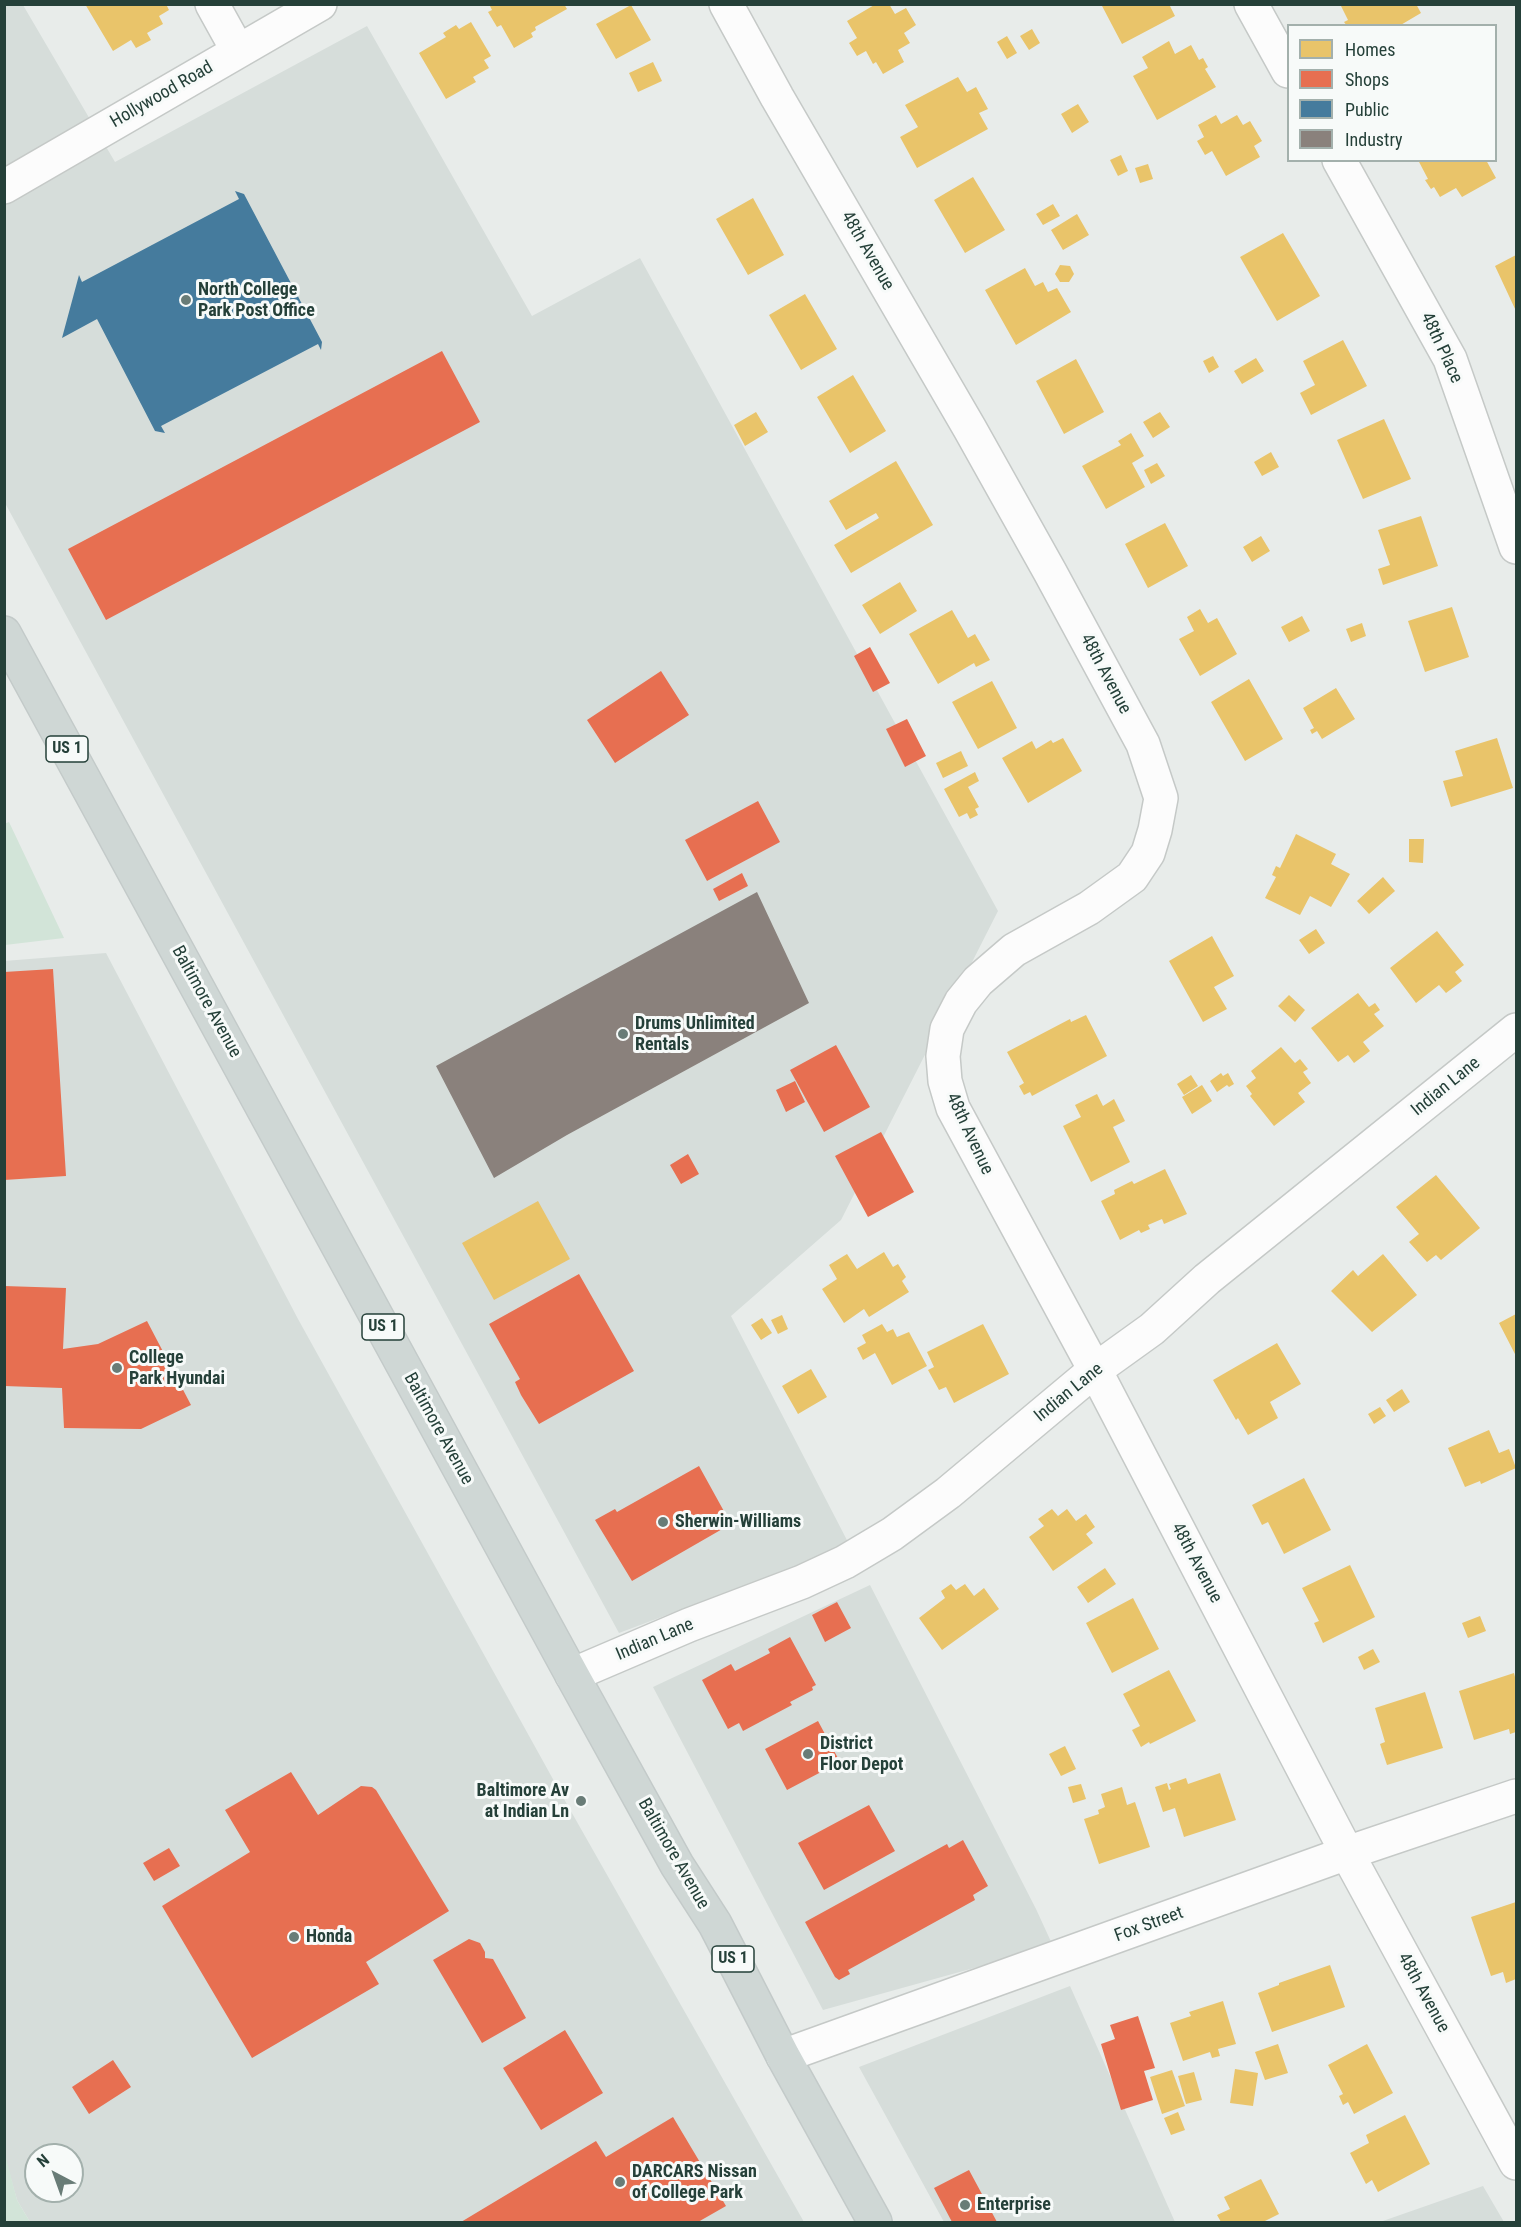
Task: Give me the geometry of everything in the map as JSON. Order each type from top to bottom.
[{"type":"main road","name":"Baltimore Avenue","points":[[4,633],[572,1675],[677,1865],[715,1924],[783,2056],[875,2223]]},
{"type":"street","points":[[212,4],[238,51]]},
{"type":"street","name":"Hollywood Road","points":[[4,187],[320,4]]},
{"type":"street","name":"48th Avenue","points":[[726,4],[1050,572],[1143,744],[1161,798],[1148,853],[1132,877],[1089,908],[1014,950],[978,981],[961,1002],[947,1029],[943,1056],[945,1081],[953,1108],[1095,1370],[1347,1853],[1516,2163]]},
{"type":"street","points":[[1251,4],[1287,69]]},
{"type":"street","name":"48th Place","points":[[1340,162],[1450,359],[1516,547]]},
{"type":"street","name":"Indian Lane","points":[[572,1675],[689,1625],[802,1582],[845,1562],[892,1534],[948,1494],[1095,1370],[1152,1329],[1207,1279],[1516,1030]]},
{"type":"street","name":"Fox Street","points":[[783,2056],[1347,1853],[1516,1796]]},
{"type":"shaded area","points":[[4,5],[23,5],[115,162],[367,26],[532,316],[640,258],[998,911],[841,1220],[731,1316],[850,1546],[619,1633],[5,503]]},
{"type":"shaded area","points":[[106,953],[298,1319],[564,1799],[804,2222],[30,2222],[17,2200],[4,2154],[4,961]]},
{"type":"shaded area","points":[[870,1585],[1053,1946],[823,2010],[653,1687]]},
{"type":"shaded area","points":[[1070,1986],[1175,2222],[944,2222],[859,2067]]},
{"type":"shaded area","points":[[1483,2186],[1504,2222],[1380,2222]]},
{"type":"green space","points":[[9,822],[64,938],[5,945],[4,824]]},
{"type":"green space","points":[[5,2154],[17,2200],[30,2222],[5,2222]]},
{"type":"building: Homes","points":[[85,4],[166,4],[169,10],[159,16],[163,24],[147,33],[151,40],[136,48],[131,40],[113,51]]},
{"type":"building: Homes","points":[[489,4],[564,4],[567,9],[535,27],[536,30],[531,33],[533,37],[514,48],[501,25],[497,27],[488,12],[492,10]]},
{"type":"building: Homes","points":[[876,4],[889,4],[895,14],[906,8],[916,25],[904,33],[910,43],[898,50],[904,62],[883,74],[876,62],[873,64],[866,51],[857,56],[849,43],[857,38],[847,21]]},
{"type":"building: Homes","points":[[1101,4],[1169,4],[1175,16],[1122,44]]},
{"type":"building: Homes","points":[[1340,4],[1416,4],[1421,13],[1402,24],[1346,24],[1344,22],[1348,20]]},
{"type":"building: Homes","points":[[631,5],[651,40],[616,59],[596,24]]},
{"type":"building: Homes","points":[[471,22],[491,56],[484,60],[489,68],[473,77],[476,82],[446,99],[419,53],[446,37],[443,33],[456,25],[459,29]]},
{"type":"building: Homes","points":[[1032,29],[1040,43],[1029,50],[1020,36]]},
{"type":"building: Homes","points":[[1007,36],[1017,53],[1007,59],[997,42]]},
{"type":"building: Homes","points":[[1169,41],[1175,54],[1191,45],[1199,60],[1203,58],[1208,67],[1205,69],[1216,87],[1157,120],[1133,76],[1148,68],[1142,57]]},
{"type":"building: Homes","points":[[653,62],[662,81],[638,92],[629,73]]},
{"type":"building: Homes","points":[[958,77],[967,92],[976,87],[988,109],[979,113],[988,129],[917,168],[900,137],[918,127],[905,105]]},
{"type":"building: Homes","points":[[1078,104],[1089,122],[1072,133],[1061,114]]},
{"type":"building: Homes","points":[[1216,115],[1221,124],[1237,115],[1243,125],[1250,121],[1262,141],[1254,146],[1260,157],[1226,176],[1212,151],[1205,155],[1197,141],[1204,137],[1198,125]]},
{"type":"building: Homes","points":[[1121,155],[1128,171],[1118,176],[1110,160]]},
{"type":"building: Homes","points":[[1419,162],[1487,162],[1496,178],[1462,197],[1456,188],[1440,197],[1434,187],[1431,189],[1425,180],[1428,179]]},
{"type":"building: Homes","points":[[1148,164],[1153,179],[1140,183],[1135,168]]},
{"type":"building: Homes","points":[[973,177],[1005,230],[965,253],[934,200]]},
{"type":"building: Homes","points":[[753,198],[784,255],[748,275],[716,219]]},
{"type":"building: Homes","points":[[1053,204],[1060,216],[1043,225],[1036,214]]},
{"type":"building: Homes","points":[[1077,214],[1089,235],[1063,250],[1051,230]]},
{"type":"building: Homes","points":[[1283,233],[1320,296],[1277,321],[1240,257]]},
{"type":"building: Homes","points":[[1516,255],[1516,311],[1495,266]]},
{"type":"building: Homes","points":[[1060,265],[1070,266],[1074,274],[1069,282],[1060,282],[1055,274]]},
{"type":"building: Homes","points":[[1025,268],[1035,286],[1043,282],[1048,292],[1057,288],[1071,312],[1016,345],[985,290]]},
{"type":"building: Homes","points":[[805,294],[837,349],[801,370],[769,315]]},
{"type":"building: Homes","points":[[1343,340],[1367,386],[1311,415],[1300,393],[1315,385],[1303,361]]},
{"type":"building: Homes","points":[[1213,356],[1219,367],[1209,373],[1203,361]]},
{"type":"building: Homes","points":[[1256,358],[1264,371],[1242,384],[1234,371]]},
{"type":"building: Homes","points":[[1076,359],[1104,412],[1064,434],[1036,381]]},
{"type":"building: Homes","points":[[853,375],[886,431],[850,453],[817,397]]},
{"type":"building: Homes","points":[[756,412],[768,432],[745,446],[734,425]]},
{"type":"building: Homes","points":[[1160,412],[1170,427],[1153,438],[1143,422]]},
{"type":"building: Homes","points":[[1384,419],[1411,479],[1363,499],[1337,440]]},
{"type":"building: Homes","points":[[1131,433],[1144,456],[1132,463],[1145,487],[1106,509],[1082,466],[1121,445],[1118,441]]},
{"type":"building: Homes","points":[[1271,452],[1279,467],[1262,476],[1254,462]]},
{"type":"building: Homes","points":[[896,461],[933,525],[851,573],[834,545],[879,518],[876,513],[846,530],[829,501]]},
{"type":"building: Homes","points":[[1157,463],[1165,476],[1151,484],[1144,470]]},
{"type":"building: Homes","points":[[1421,516],[1438,566],[1383,585],[1378,569],[1390,565],[1378,530]]},
{"type":"building: Homes","points":[[1165,523],[1188,566],[1148,588],[1125,544]]},
{"type":"building: Homes","points":[[1261,536],[1270,551],[1252,562],[1243,547]]},
{"type":"building: Homes","points":[[900,582],[917,611],[880,634],[862,605]]},
{"type":"building: Homes","points":[[1452,607],[1469,657],[1425,672],[1408,621]]},
{"type":"building: Homes","points":[[1200,609],[1208,623],[1217,618],[1237,654],[1200,676],[1179,639],[1194,631],[1187,617]]},
{"type":"building: Homes","points":[[952,610],[968,638],[975,634],[990,660],[976,667],[974,663],[938,684],[909,634]]},
{"type":"building: Homes","points":[[1302,616],[1310,631],[1289,642],[1281,627]]},
{"type":"building: Homes","points":[[1362,623],[1366,636],[1351,642],[1346,629]]},
{"type":"building: Homes","points":[[1249,679],[1283,739],[1245,761],[1211,702]]},
{"type":"building: Homes","points":[[992,681],[1017,728],[978,749],[952,702]]},
{"type":"building: Homes","points":[[1336,688],[1355,719],[1322,739],[1317,731],[1312,734],[1310,730],[1314,728],[1303,708]]},
{"type":"building: Homes","points":[[1063,738],[1082,771],[1028,803],[1002,758],[1032,741],[1036,749],[1051,740],[1053,743]]},
{"type":"building: Homes","points":[[1497,738],[1513,788],[1451,807],[1443,781],[1463,776],[1455,751]]},
{"type":"building: Homes","points":[[961,751],[968,766],[943,778],[936,763]]},
{"type":"building: Homes","points":[[975,772],[979,781],[968,787],[979,807],[975,809],[978,815],[970,819],[967,813],[959,817],[944,789]]},
{"type":"building: Homes","points":[[1296,834],[1336,854],[1331,864],[1350,874],[1331,907],[1310,896],[1300,915],[1265,898],[1276,877],[1272,875],[1276,866],[1280,868]]},
{"type":"building: Homes","points":[[1409,839],[1424,839],[1423,863],[1409,862]]},
{"type":"building: Homes","points":[[1383,877],[1395,891],[1369,914],[1357,901]]},
{"type":"building: Homes","points":[[1316,929],[1325,943],[1309,954],[1299,940]]},
{"type":"building: Homes","points":[[1437,931],[1464,965],[1455,972],[1462,981],[1446,993],[1439,985],[1416,1003],[1390,968]]},
{"type":"building: Homes","points":[[1212,936],[1234,976],[1214,987],[1227,1009],[1203,1022],[1169,961]]},
{"type":"building: Homes","points":[[1358,993],[1369,1007],[1375,1003],[1380,1010],[1374,1014],[1384,1026],[1363,1042],[1370,1051],[1354,1063],[1348,1055],[1338,1062],[1311,1028]]},
{"type":"building: Homes","points":[[1289,995],[1305,1010],[1295,1022],[1278,1006]]},
{"type":"building: Homes","points":[[1086,1015],[1107,1056],[1032,1096],[1030,1092],[1024,1095],[1019,1086],[1024,1083],[1007,1052],[1070,1019],[1071,1022]]},
{"type":"building: Homes","points":[[1281,1047],[1295,1063],[1300,1059],[1308,1069],[1303,1072],[1311,1083],[1298,1093],[1305,1102],[1274,1126],[1250,1096],[1252,1094],[1246,1086],[1256,1078],[1251,1071]]},
{"type":"building: Homes","points":[[1221,1073],[1223,1076],[1228,1073],[1234,1084],[1229,1087],[1227,1085],[1217,1092],[1210,1081]]},
{"type":"building: Homes","points":[[1191,1075],[1198,1086],[1184,1095],[1177,1084]]},
{"type":"building: Homes","points":[[1202,1085],[1212,1101],[1192,1114],[1182,1097]]},
{"type":"building: Homes","points":[[1097,1094],[1103,1106],[1114,1099],[1125,1121],[1113,1127],[1130,1162],[1091,1182],[1063,1126],[1081,1117],[1075,1105]]},
{"type":"building: Homes","points":[[1165,1169],[1187,1214],[1164,1224],[1162,1219],[1148,1225],[1150,1229],[1141,1233],[1139,1230],[1120,1240],[1101,1201],[1115,1194],[1114,1190],[1132,1181],[1134,1184]]},
{"type":"building: Homes","points":[[1436,1175],[1480,1228],[1441,1260],[1436,1255],[1427,1262],[1409,1242],[1419,1234],[1396,1207]]},
{"type":"building: Homes","points":[[538,1201],[570,1259],[494,1300],[462,1243]]},
{"type":"building: Homes","points":[[884,1252],[893,1267],[898,1264],[906,1277],[902,1281],[909,1292],[869,1317],[864,1309],[844,1323],[822,1289],[837,1279],[829,1265],[847,1254],[857,1269]]},
{"type":"building: Homes","points":[[1383,1254],[1417,1295],[1372,1332],[1331,1291],[1353,1270],[1358,1276]]},
{"type":"building: Homes","points":[[1516,1314],[1516,1356],[1499,1323]]},
{"type":"building: Homes","points":[[782,1315],[788,1329],[778,1334],[771,1320]]},
{"type":"building: Homes","points":[[762,1318],[772,1333],[761,1340],[751,1325]]},
{"type":"building: Homes","points":[[882,1324],[887,1332],[893,1329],[897,1337],[909,1332],[927,1366],[892,1385],[875,1353],[863,1360],[857,1348],[866,1343],[862,1335]]},
{"type":"building: Homes","points":[[983,1324],[1009,1374],[954,1403],[946,1387],[939,1390],[928,1370],[934,1367],[927,1352]]},
{"type":"building: Homes","points":[[1277,1343],[1301,1384],[1270,1402],[1278,1418],[1248,1435],[1238,1418],[1236,1420],[1213,1380]]},
{"type":"building: Homes","points":[[811,1369],[827,1397],[798,1414],[782,1386]]},
{"type":"building: Homes","points":[[1402,1389],[1410,1402],[1394,1412],[1386,1400]]},
{"type":"building: Homes","points":[[1380,1407],[1386,1416],[1374,1424],[1368,1414]]},
{"type":"building: Homes","points":[[1489,1430],[1499,1453],[1509,1449],[1516,1468],[1481,1484],[1480,1481],[1465,1487],[1448,1448]]},
{"type":"building: Homes","points":[[1304,1478],[1331,1530],[1284,1554],[1268,1522],[1262,1525],[1252,1505]]},
{"type":"building: Homes","points":[[1052,1509],[1058,1516],[1067,1509],[1076,1521],[1086,1514],[1095,1527],[1086,1534],[1093,1543],[1053,1571],[1029,1537],[1044,1526],[1038,1519]]},
{"type":"building: Homes","points":[[1350,1565],[1375,1617],[1323,1643],[1314,1623],[1319,1621],[1302,1588]]},
{"type":"building: Homes","points":[[1105,1568],[1116,1584],[1088,1603],[1077,1587]]},
{"type":"building: Homes","points":[[951,1584],[956,1590],[965,1584],[974,1596],[984,1588],[999,1609],[942,1650],[919,1618],[945,1598],[941,1591]]},
{"type":"building: Homes","points":[[1133,1598],[1159,1649],[1112,1673],[1086,1623]]},
{"type":"building: Homes","points":[[1480,1616],[1486,1631],[1468,1638],[1462,1623]]},
{"type":"building: Homes","points":[[1373,1649],[1380,1662],[1364,1670],[1358,1657]]},
{"type":"building: Homes","points":[[1169,1670],[1196,1721],[1141,1747],[1132,1730],[1140,1726],[1123,1694]]},
{"type":"building: Homes","points":[[1514,1673],[1516,1732],[1510,1734],[1509,1729],[1474,1740],[1459,1691]]},
{"type":"building: Homes","points":[[1425,1692],[1443,1748],[1387,1765],[1380,1744],[1385,1742],[1375,1708]]},
{"type":"building: Homes","points":[[1065,1746],[1076,1769],[1061,1776],[1049,1754]]},
{"type":"building: Homes","points":[[1220,1773],[1236,1820],[1184,1837],[1175,1808],[1163,1812],[1155,1787],[1167,1783],[1169,1790],[1171,1789],[1169,1784],[1186,1778],[1188,1784]]},
{"type":"building: Homes","points":[[1081,1784],[1086,1799],[1073,1803],[1068,1787]]},
{"type":"building: Homes","points":[[1122,1787],[1127,1805],[1135,1802],[1150,1847],[1099,1864],[1084,1819],[1099,1814],[1098,1810],[1105,1807],[1101,1794]]},
{"type":"building: Homes","points":[[1516,1902],[1516,1979],[1506,1983],[1503,1972],[1491,1976],[1471,1917]]},
{"type":"building: Homes","points":[[1330,1965],[1345,2007],[1272,2032],[1258,1993]]},
{"type":"building: Homes","points":[[1223,2001],[1236,2044],[1218,2049],[1220,2056],[1212,2058],[1210,2052],[1183,2061],[1170,2023],[1191,2016],[1189,2012]]},
{"type":"building: Homes","points":[[1278,2044],[1288,2073],[1265,2080],[1255,2052]]},
{"type":"building: Homes","points":[[1367,2044],[1393,2093],[1354,2114],[1348,2102],[1343,2105],[1339,2096],[1343,2094],[1328,2065]]},
{"type":"building: Homes","points":[[1235,2069],[1258,2073],[1253,2106],[1230,2103]]},
{"type":"building: Homes","points":[[1172,2070],[1185,2106],[1162,2114],[1150,2077]]},
{"type":"building: Homes","points":[[1194,2072],[1202,2100],[1186,2104],[1178,2076]]},
{"type":"building: Homes","points":[[1178,2112],[1185,2130],[1171,2135],[1164,2118]]},
{"type":"building: Homes","points":[[1405,2115],[1430,2164],[1378,2192],[1372,2180],[1366,2184],[1350,2153],[1369,2143],[1366,2135]]},
{"type":"building: Homes","points":[[1261,2179],[1279,2214],[1263,2222],[1221,2222],[1217,2215],[1230,2209],[1224,2197]]},
{"type":"building: Shops","points":[[442,351],[480,422],[106,620],[68,549]]},
{"type":"building: Shops","points":[[870,647],[890,683],[873,692],[854,656]]},
{"type":"building: Shops","points":[[661,671],[689,715],[615,763],[587,720]]},
{"type":"building: Shops","points":[[907,719],[926,756],[905,767],[886,729]]},
{"type":"building: Shops","points":[[758,801],[780,842],[707,881],[685,840]]},
{"type":"building: Shops","points":[[742,873],[748,886],[719,901],[713,889]]},
{"type":"building: Shops","points":[[53,969],[66,1176],[4,1180],[4,972]]},
{"type":"building: Shops","points":[[836,1045],[870,1107],[824,1132],[790,1070]]},
{"type":"building: Shops","points":[[795,1081],[805,1102],[786,1112],[776,1090]]},
{"type":"building: Shops","points":[[881,1132],[914,1192],[868,1217],[835,1156]]},
{"type":"building: Shops","points":[[688,1154],[699,1174],[681,1184],[670,1165]]},
{"type":"building: Shops","points":[[579,1274],[634,1371],[539,1424],[515,1382],[520,1379],[489,1324]]},
{"type":"building: Shops","name":"College Park Hyundai","points":[[4,1286],[66,1288],[63,1349],[98,1344],[147,1321],[191,1405],[141,1429],[64,1428],[62,1388],[4,1386]]},
{"type":"building: Shops","name":"Sherwin-Williams","points":[[699,1466],[731,1524],[632,1581],[595,1520],[615,1509],[617,1512]]},
{"type":"building: Shops","points":[[837,1602],[851,1628],[825,1642],[812,1615]]},
{"type":"building: Shops","points":[[790,1637],[816,1685],[812,1687],[813,1690],[790,1702],[792,1705],[743,1731],[739,1723],[728,1729],[702,1680],[731,1664],[735,1671],[770,1653],[768,1649]]},
{"type":"building: Shops","points":[[818,1721],[840,1762],[787,1790],[765,1749]]},
{"type":"building: Shops","name":"Honda","points":[[291,1772],[318,1815],[361,1786],[372,1787],[376,1790],[449,1911],[366,1962],[379,1984],[252,2058],[162,1906],[250,1852],[225,1810]]},
{"type":"building: Shops","points":[[869,1805],[895,1851],[824,1890],[798,1843]]},
{"type":"building: Shops","points":[[963,1840],[988,1886],[973,1895],[975,1900],[848,1970],[850,1974],[839,1980],[835,1977],[805,1922],[947,1844],[949,1848]]},
{"type":"building: Shops","points":[[169,1848],[180,1866],[154,1881],[143,1863]]},
{"type":"building: Shops","points":[[469,1939],[480,1943],[485,1952],[485,1958],[493,1959],[526,2018],[482,2043],[433,1960]]},
{"type":"building: Shops","points":[[1138,2016],[1155,2068],[1144,2071],[1153,2100],[1121,2110],[1101,2044],[1115,2039],[1110,2025]]},
{"type":"building: Shops","points":[[565,2030],[603,2093],[541,2130],[503,2068]]},
{"type":"building: Shops","points":[[113,2060],[131,2087],[89,2114],[72,2087]]},
{"type":"building: Shops","name":"DARCARS Nissan of College Park","points":[[673,2117],[726,2206],[698,2222],[461,2222],[596,2141],[606,2157]]},
{"type":"building: Shops","name":"Enterprise","points":[[969,2170],[997,2222],[952,2222],[934,2188]]},
{"type":"building: Public","name":"North College Park Post Office","points":[[235,191],[244,194],[322,342],[321,350],[318,344],[161,426],[165,433],[155,431],[97,319],[62,338],[79,275],[82,282],[239,199]]},
{"type":"building: Industry","name":"Drums Unlimited Rentals","points":[[757,892],[809,1003],[567,1135],[494,1178],[436,1066]]},
{"type":"place","name":"North College Park Post Office","points":[[186,300]]},
{"type":"place","name":"Drums Unlimited Rentals","points":[[623,1034]]},
{"type":"place","name":"College Park Hyundai","points":[[117,1368]]},
{"type":"place","name":"Sherwin-Williams","points":[[663,1522]]},
{"type":"place","name":"District Floor Depot","points":[[808,1754]]},
{"type":"place","name":"Baltimore Av at Indian Ln","points":[[581,1801]]},
{"type":"place","name":"Honda","points":[[294,1937]]},
{"type":"place","name":"DARCARS Nissan of College Park","points":[[620,2182]]},
{"type":"place","name":"Enterprise","points":[[965,2205]]}]
